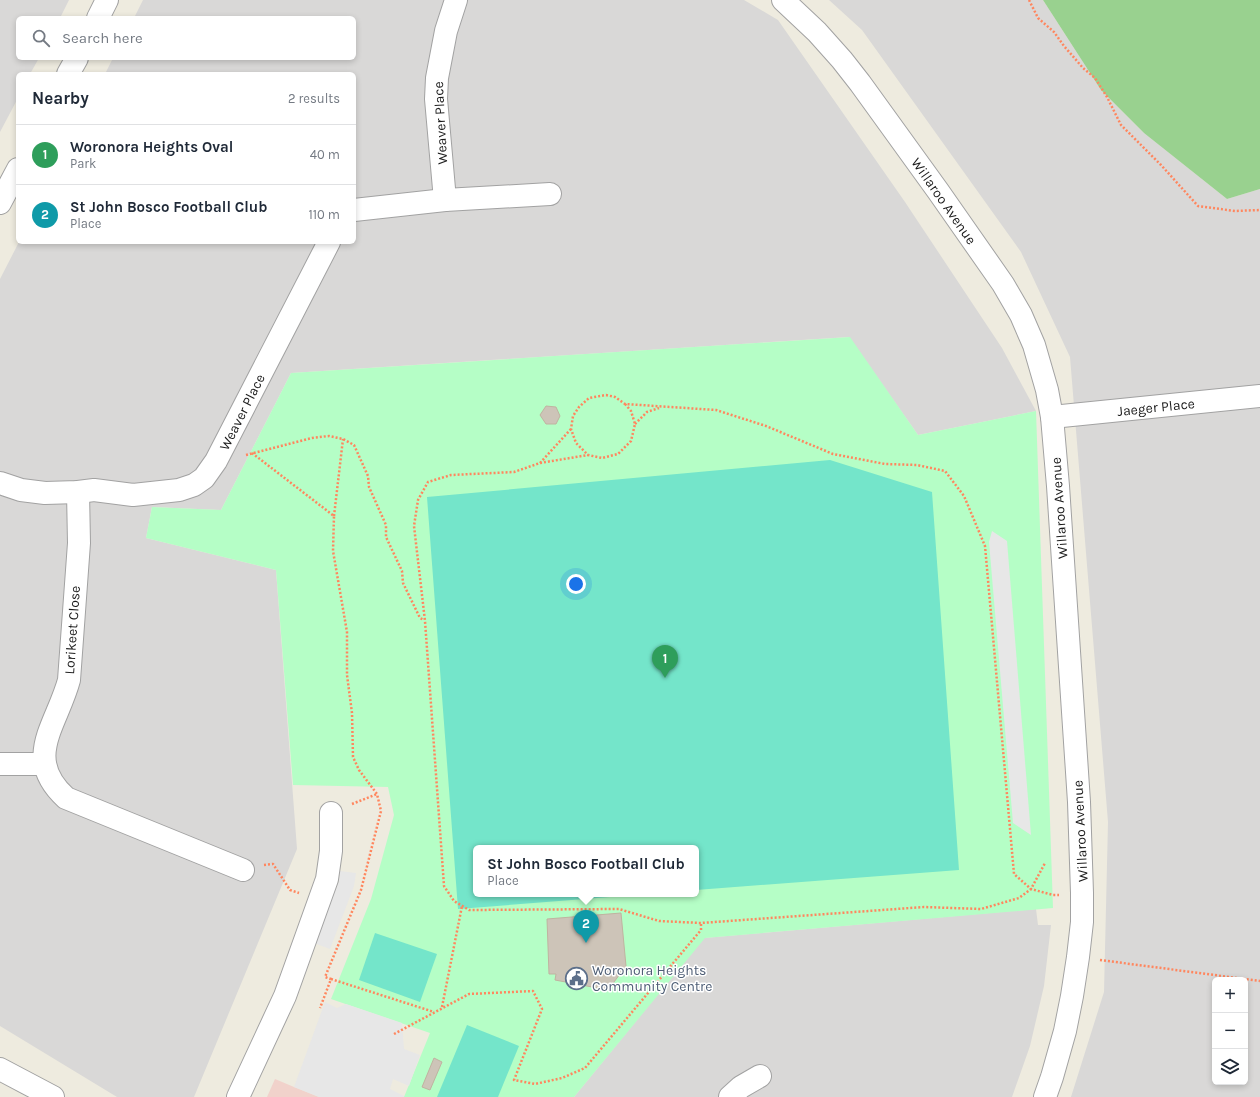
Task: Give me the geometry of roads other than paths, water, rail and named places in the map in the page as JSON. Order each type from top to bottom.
[{"type":"street","points":[[99,16],[107,0]]},
{"type":"street","name":"Weaver Place","points":[[445,200],[436,99],[436,78],[446,31],[456,0]]},
{"type":"street","name":"Willaroo Avenue","points":[[783,0],[817,32],[860,83],[938,190],[1003,284],[1021,315],[1034,345],[1047,390],[1052,417],[1058,486],[1078,779],[1082,922],[1078,957],[1065,1031],[1045,1097]]},
{"type":"street","points":[[69,72],[76,60]]},
{"type":"street","points":[[0,203],[16,173]]},
{"type":"street","points":[[356,210],[445,200],[550,194]]},
{"type":"street","name":"Weaver Place","points":[[0,483],[21,490],[45,493],[86,491],[133,495],[179,490],[194,485],[204,478],[216,461],[328,244]]},
{"type":"street","name":"Jaeger Place","points":[[1052,417],[1260,396]]},
{"type":"street","name":"Lorikeet Close","points":[[86,491],[79,543],[69,680],[45,746],[44,764],[52,784],[66,798],[243,870]]},
{"type":"street","points":[[0,764],[44,764]]},
{"type":"street","points":[[238,1097],[284,996],[327,879],[331,850],[331,813]]},
{"type":"street","points":[[0,1069],[53,1097]]},
{"type":"street","points":[[730,1097],[760,1076]]},
{"type":"place","name":"Woronora Heights Oval","points":[[665,678]]},
{"type":"place","name":"St John Bosco Football Club","points":[[586,943]]},
{"type":"place","name":"Woronora Heights Community Centre","points":[[576,978]]}]
